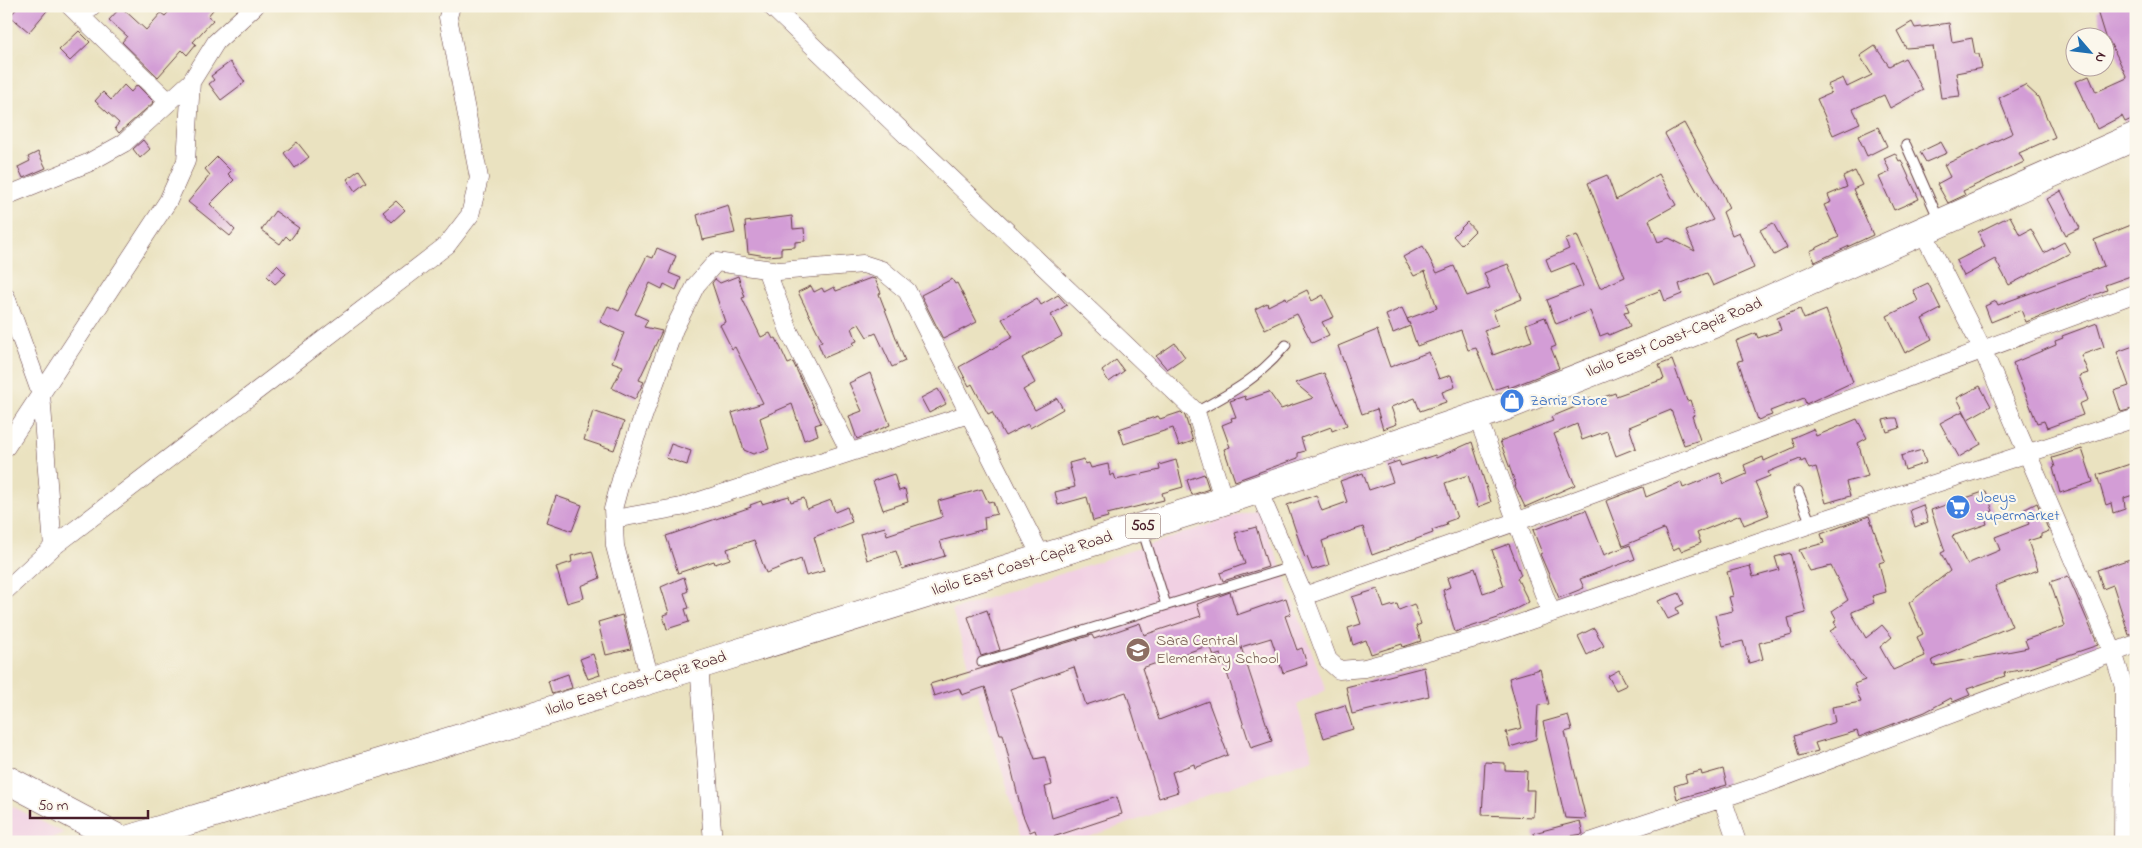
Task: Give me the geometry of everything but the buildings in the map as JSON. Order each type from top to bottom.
[{"type":"main road","name":"Iloilo East Coast-Capiz Road","points":[[6,779],[123,841],[699,665],[1224,501],[1477,416],[1716,323],[2136,136]]},
{"type":"street","points":[[6,196],[88,164],[124,143],[191,82],[216,42],[255,6]]},
{"type":"street","points":[[6,590],[53,547],[448,246],[470,215],[479,178],[448,17],[451,6]]},
{"type":"street","points":[[770,6],[1196,412],[1224,501]]},
{"type":"street","points":[[81,10],[168,101]]},
{"type":"street","points":[[6,447],[168,201],[186,161],[191,82]]},
{"type":"street","points":[[1932,228],[2113,652],[2124,687],[2123,842]]},
{"type":"street","points":[[650,679],[615,546],[614,509],[622,476],[674,329],[696,285],[716,262],[779,271],[864,264],[882,270],[907,291],[1042,558]]},
{"type":"street","points":[[766,269],[789,331],[850,452]]},
{"type":"street","points":[[1304,596],[1518,521],[2136,293]]},
{"type":"street","points":[[6,297],[41,394],[53,547]]},
{"type":"street","points":[[614,519],[681,507],[969,414]]},
{"type":"street","points":[[1477,416],[1551,613]]},
{"type":"street","points":[[1258,490],[1304,596],[1328,660],[1339,670],[1375,665],[1490,634],[1812,524],[2029,455],[2136,418]]},
{"type":"street","points":[[1590,842],[1778,779],[2136,644]]},
{"type":"street","points":[[699,665],[713,842]]},
{"type":"street","points":[[1722,798],[1737,842]]},
{"type":"lane","points":[[1906,145],[1932,228]]},
{"type":"lane","points":[[1196,412],[1248,383],[1272,362],[1286,345]]},
{"type":"lane","points":[[1798,491],[1812,524]]},
{"type":"lane","points":[[1141,526],[1166,606]]},
{"type":"lane","points":[[982,662],[1292,567]]},
{"type":"shaded area","name":"Sara Central Elementary School","points":[[1259,508],[1326,690],[1297,705],[1313,758],[1075,842],[1024,842],[952,610]]},
{"type":"shaded area","points":[[6,803],[64,833],[42,842],[6,842]]},
{"type":"place","name":"Zarriz Store","points":[[1512,401]]},
{"type":"place","name":"Joeys supermarket","points":[[1958,507]]},
{"type":"place","name":"Sara Central Elementary School","points":[[1138,650]]}]
